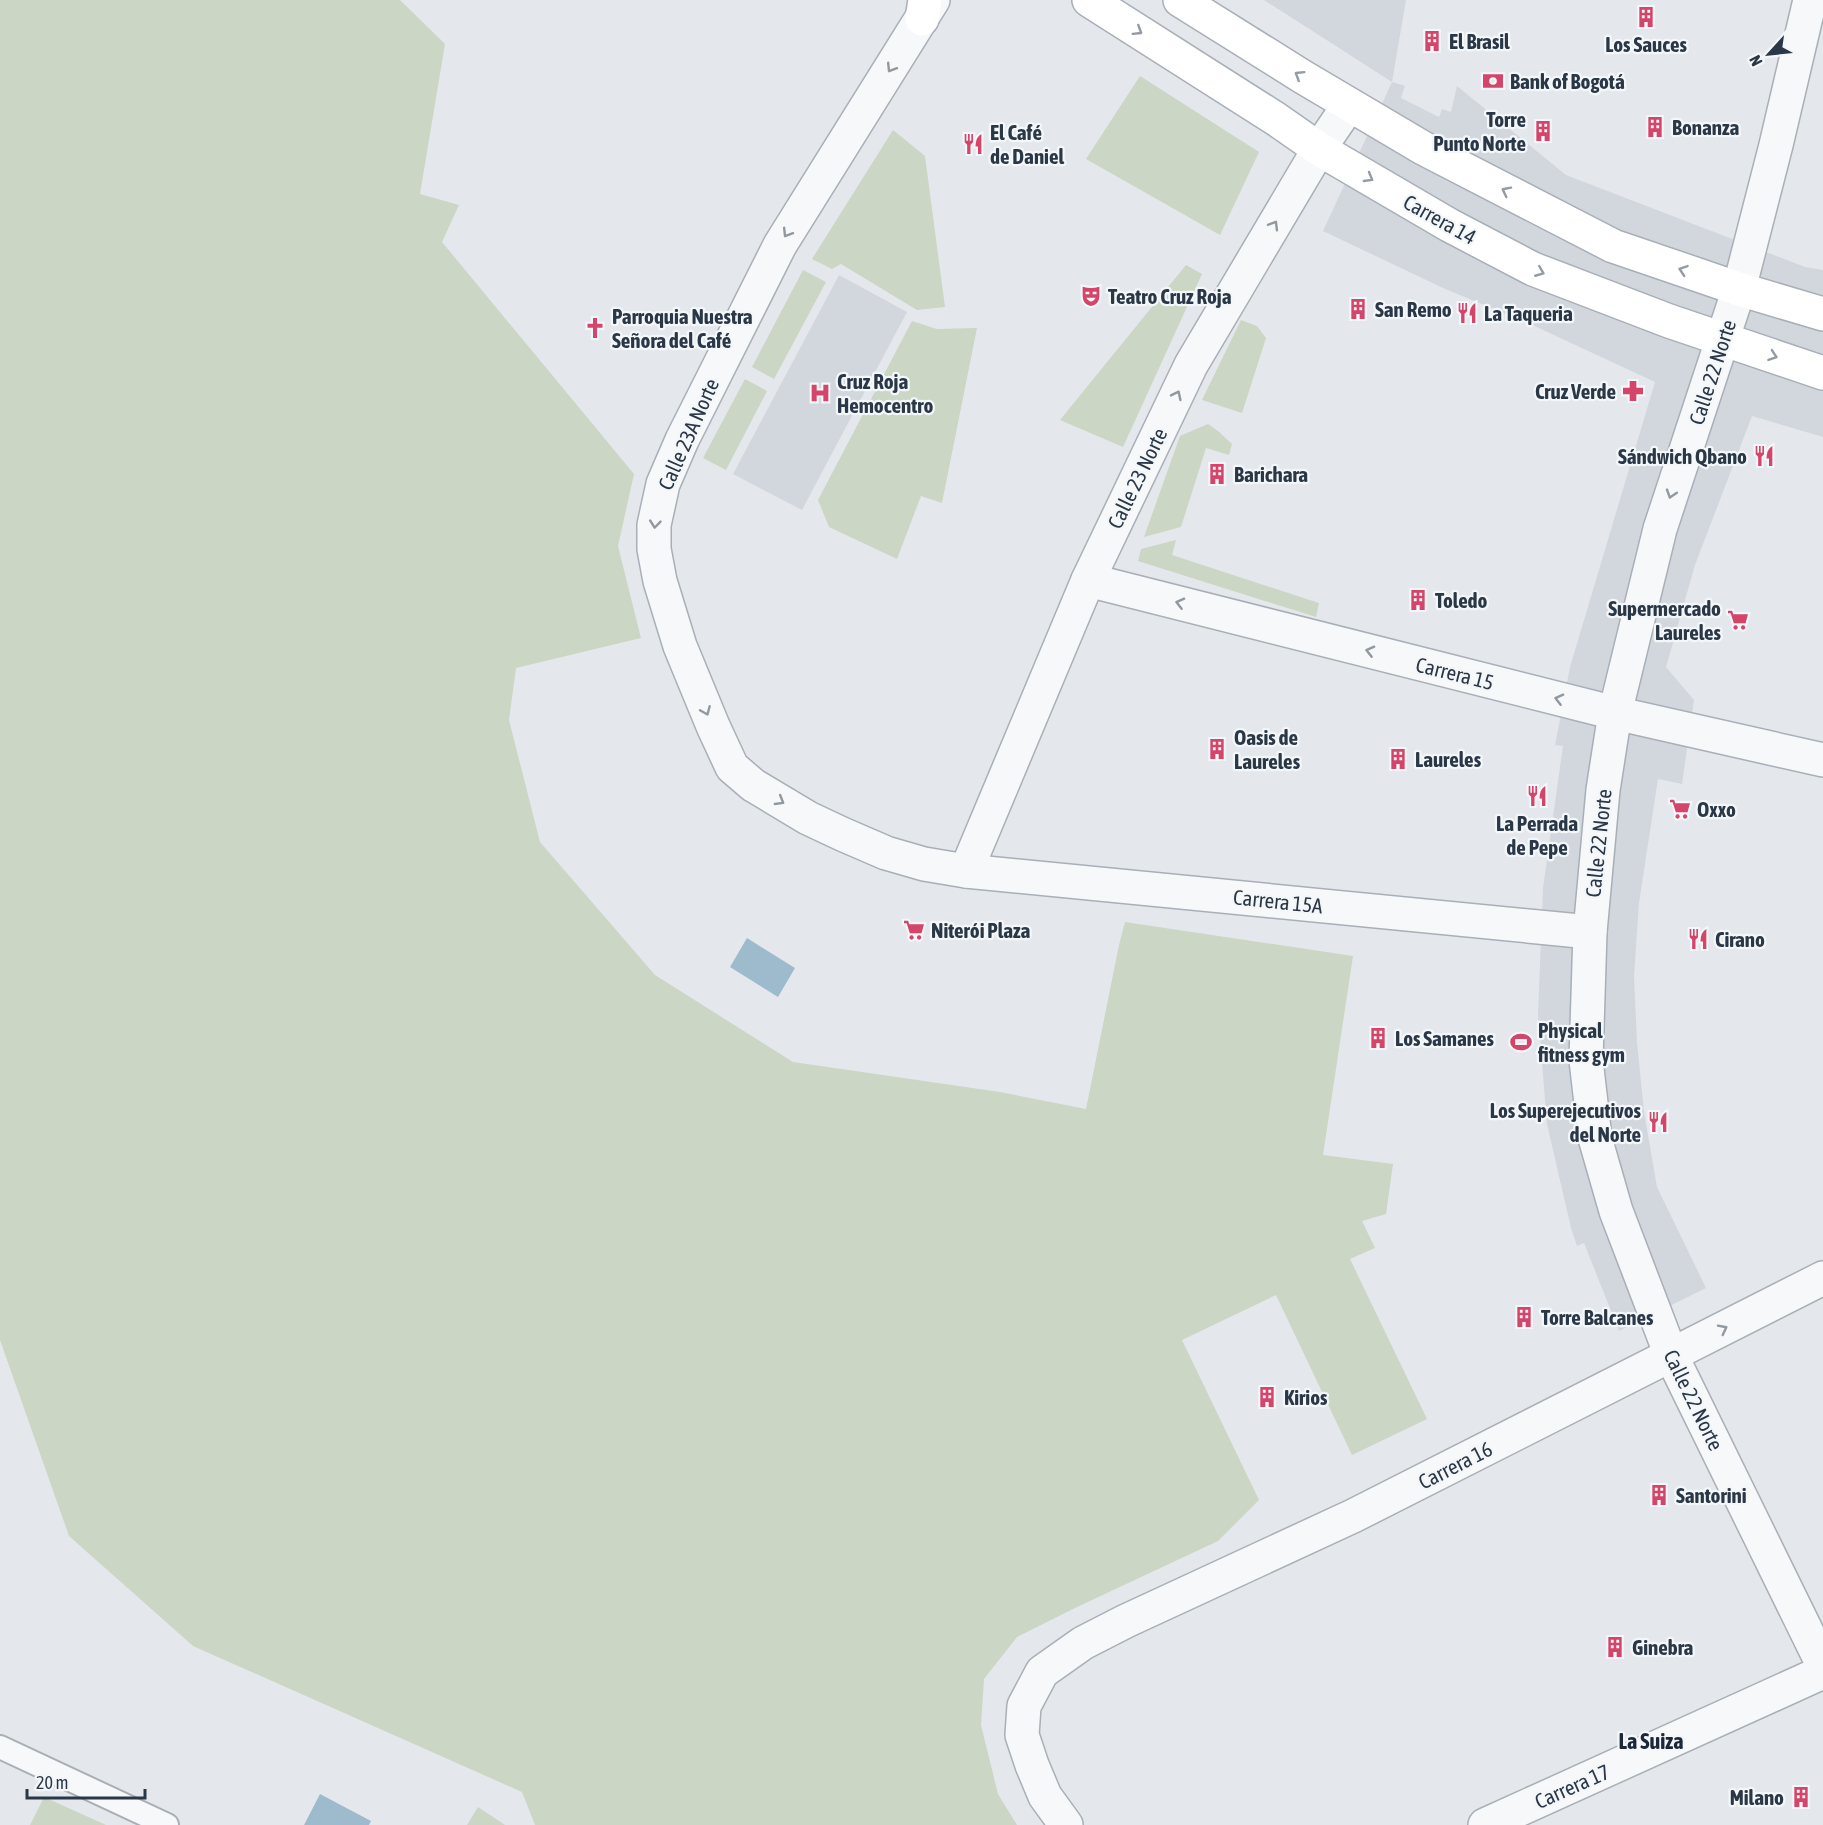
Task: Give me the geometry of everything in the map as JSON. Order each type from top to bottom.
[{"type":"main road","name":"Carrera 14","points":[[1089,0],[1319,149],[1449,225],[1533,269],[1669,321],[1823,373]]},
{"type":"main road","points":[[1180,0],[1423,148],[1613,246],[1739,289],[1823,314]]},
{"type":"street","name":"Calle 22 Norte","points":[[1810,0],[1739,289],[1660,529],[1615,713],[1603,790],[1590,932],[1586,1060],[1595,1138],[1616,1211],[1671,1355],[1823,1665]]},
{"type":"street","name":"Calle 23A Norte","points":[[732,767],[712,726],[680,646],[660,581],[654,549],[654,525],[663,484],[780,245],[927,6]]},
{"type":"street","name":"Calle 23 Norte","points":[[966,871],[1088,580],[1191,365],[1319,149],[1349,105]]},
{"type":"street","name":"Carrera 15","points":[[1088,580],[1615,713],[1823,760]]},
{"type":"street","name":"Carrera 15A","points":[[732,767],[753,785],[807,818],[886,853],[924,864],[966,871],[1590,932]]},
{"type":"street","name":"Carrera 16","points":[[1066,1825],[1045,1796],[1022,1735],[1024,1706],[1042,1672],[1083,1643],[1126,1621],[1353,1516],[1823,1278]]},
{"type":"street","name":"Carrera 17","points":[[1485,1825],[1823,1672]]},
{"type":"lane","points":[[0,1747],[167,1825]]},
{"type":"shaded area","points":[[1264,0],[1406,0],[1392,82]]},
{"type":"shaded area","points":[[1392,82],[1405,86],[1401,98],[1439,117],[1442,109],[1451,112],[1457,86],[1566,175],[1805,267],[1823,270],[1823,437],[1752,416],[1695,565],[1666,667],[1694,700],[1682,784],[1658,779],[1639,903],[1634,976],[1637,1042],[1644,1112],[1657,1187],[1706,1288],[1619,1331],[1584,1243],[1577,1246],[1571,1228],[1547,1124],[1538,1014],[1543,888],[1563,746],[1555,745],[1570,667],[1655,382],[1528,323],[1443,288],[1323,231]]},
{"type":"shaded area","name":"Cruz Roja Hemocentro","points":[[839,275],[907,312],[802,510],[733,474]]},
{"type":"green space","points":[[0,0],[400,0],[445,44],[420,194],[459,205],[442,242],[634,474],[618,546],[641,638],[516,668],[509,720],[540,842],[655,975],[793,1062],[1000,1092],[1086,1109],[1125,922],[1353,956],[1323,1155],[1393,1164],[1386,1214],[1362,1221],[1375,1248],[1350,1259],[1427,1419],[1352,1455],[1276,1295],[1182,1340],[1259,1500],[1218,1541],[1017,1637],[984,1679],[981,1725],[998,1794],[1017,1825],[535,1825],[522,1792],[193,1646],[69,1536],[0,1340]]},
{"type":"green space","points":[[1140,76],[1259,152],[1220,235],[1086,159]]},
{"type":"green space","points":[[893,130],[925,156],[945,307],[917,310],[841,264],[832,269],[812,259]]},
{"type":"green space","points":[[1186,265],[1202,274],[1123,447],[1060,420]]},
{"type":"green space","points":[[803,270],[826,282],[774,379],[752,367]]},
{"type":"green space","points":[[1241,320],[1257,326],[1266,338],[1242,413],[1202,400]]},
{"type":"green space","points":[[912,321],[937,329],[977,328],[942,503],[921,496],[897,559],[829,527],[818,500]]},
{"type":"green space","points":[[745,379],[767,391],[726,470],[703,458]]},
{"type":"green space","points":[[1208,424],[1232,444],[1229,455],[1206,448],[1181,527],[1144,537],[1180,436]]},
{"type":"green space","points":[[1176,540],[1172,555],[1319,603],[1316,617],[1138,561],[1141,549]]},
{"type":"green space","points":[[44,1797],[106,1825],[30,1825]]},
{"type":"green space","points":[[478,1807],[505,1825],[467,1825]]},
{"type":"water","points":[[747,938],[795,968],[778,997],[730,967]]},
{"type":"water","points":[[320,1794],[371,1821],[369,1825],[304,1825]]},
{"type":"place","name":"Los Sauces","points":[[1646,17]]},
{"type":"place","name":"El Brasil","points":[[1432,41]]},
{"type":"place","name":"Bank of Bogotá","points":[[1493,81]]},
{"type":"place","name":"Bonanza","points":[[1655,127]]},
{"type":"place","name":"Torre Punto Norte","points":[[1543,131]]},
{"type":"place","name":"El Café de Daniel","points":[[973,144]]},
{"type":"place","name":"Teatro Cruz Roja","points":[[1091,296]]},
{"type":"place","name":"San Remo","points":[[1358,309]]},
{"type":"place","name":"La Taqueria","points":[[1467,313]]},
{"type":"place","name":"Parroquia Nuestra Señora del Café","points":[[595,328]]},
{"type":"place","name":"Cruz Verde","points":[[1633,391]]},
{"type":"place","name":"Cruz Roja Hemocentro","points":[[820,393]]},
{"type":"place","name":"Sándwich Qbano","points":[[1764,456]]},
{"type":"place","name":"Barichara","points":[[1217,474]]},
{"type":"place","name":"Toledo","points":[[1418,600]]},
{"type":"place","name":"Supermercado Laureles","points":[[1738,620]]},
{"type":"place","name":"Oasis de Laureles","points":[[1217,749]]},
{"type":"place","name":"Laureles","points":[[1398,759]]},
{"type":"place","name":"La Perrada de Pepe","points":[[1537,796]]},
{"type":"place","name":"Oxxo","points":[[1680,809]]},
{"type":"place","name":"Niterói Plaza","points":[[914,930]]},
{"type":"place","name":"Cirano","points":[[1698,939]]},
{"type":"place","name":"Los Samanes","points":[[1378,1038]]},
{"type":"place","name":"Physical fitness gym","points":[[1521,1042]]},
{"type":"place","name":"Los Superejecutivos del Norte","points":[[1658,1122]]},
{"type":"place","name":"Torre Balcanes","points":[[1524,1317]]},
{"type":"place","name":"Kirios","points":[[1267,1397]]},
{"type":"place","name":"Santorini","points":[[1659,1495]]},
{"type":"place","name":"Ginebra","points":[[1615,1647]]},
{"type":"place","name":"Milano","points":[[1801,1797]]},
{"type":"district","name":"La Suiza","points":[[1651,1741]]}]
